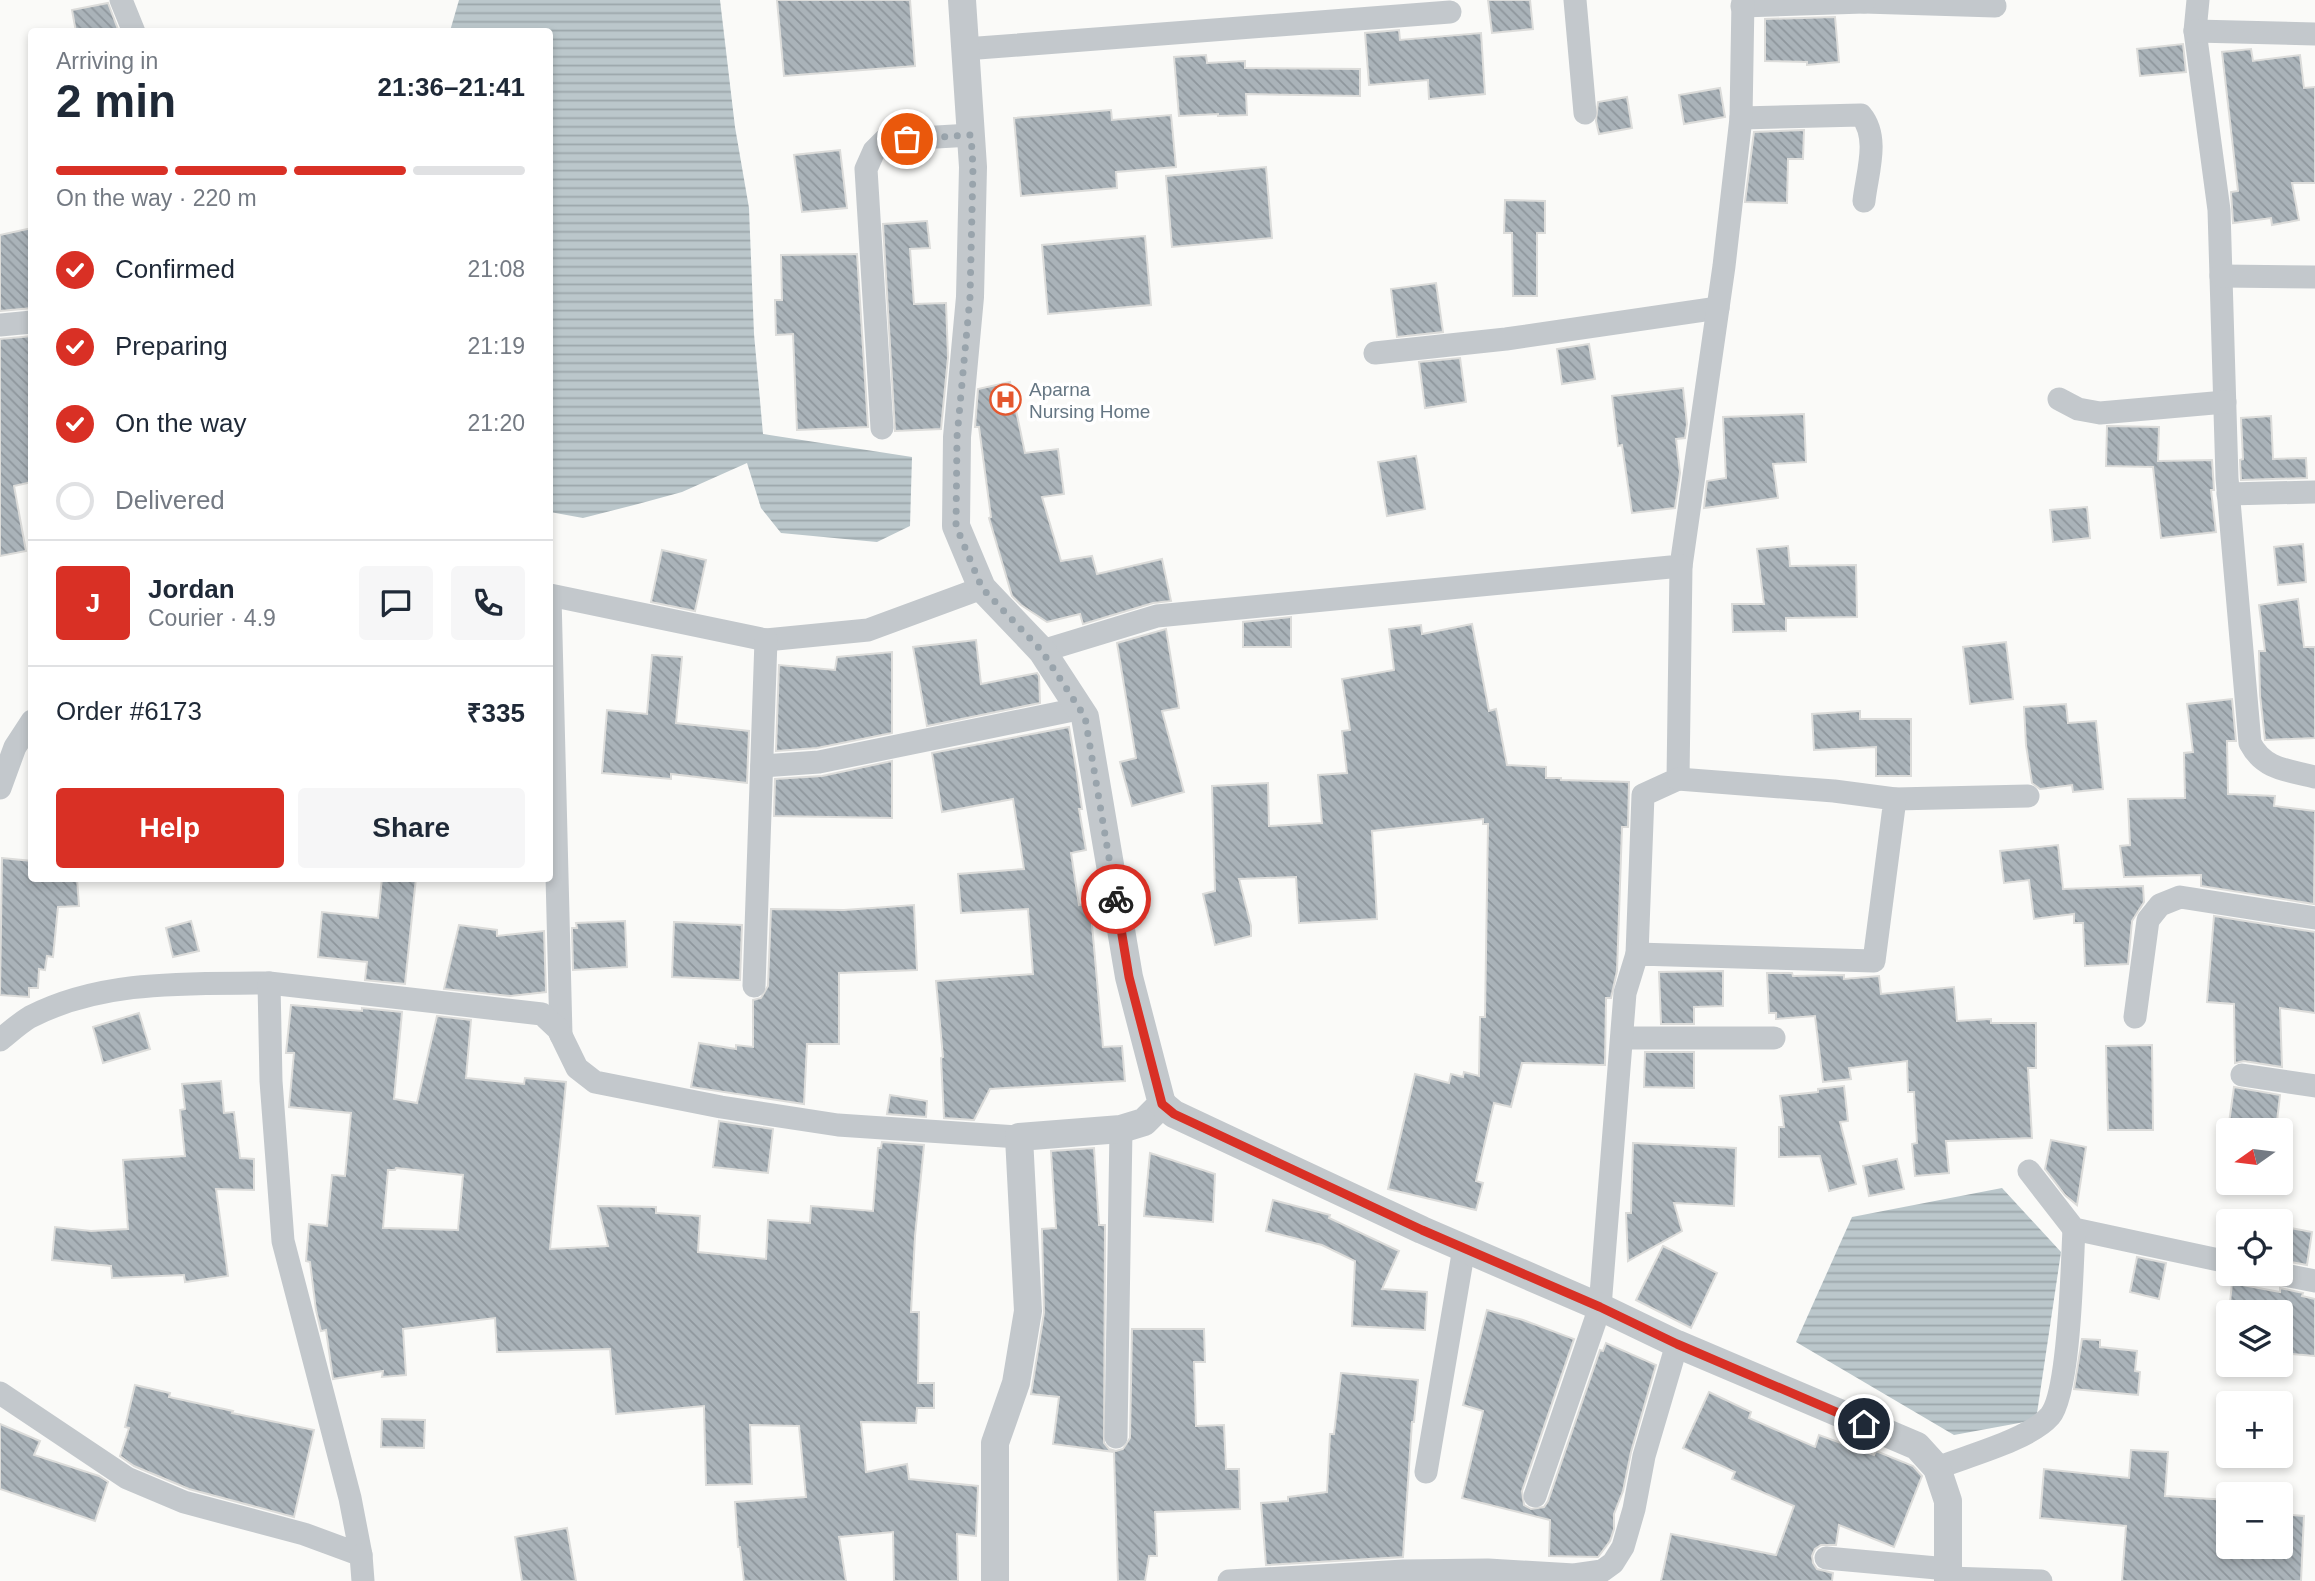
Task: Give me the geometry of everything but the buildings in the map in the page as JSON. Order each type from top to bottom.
[{"type":"street","points":[[121,0],[132,28]]},
{"type":"street","points":[[962,0],[973,167],[970,297],[957,437],[956,526],[982,588],[1042,651],[1085,717],[1129,977],[1162,1104],[1174,1114],[1213,1133],[1464,1248],[1677,1344],[1917,1446],[1937,1468],[1948,1501],[1948,1576]]},
{"type":"street","points":[[1575,0],[1585,113]]},
{"type":"street","points":[[2198,0],[2195,31],[2219,210],[2228,494],[2250,743],[2256,755],[2266,764],[2315,777]]},
{"type":"street","points":[[1678,779],[1681,566],[1718,308],[1741,118],[1743,3],[1864,1],[1995,6]]},
{"type":"street","points":[[965,49],[1450,12]]},
{"type":"street","points":[[2195,31],[2315,34]]},
{"type":"street","points":[[1741,118],[1861,115],[1869,124],[1872,140],[1864,201]]},
{"type":"street","points":[[882,428],[866,169],[874,151],[885,140],[971,135]]},
{"type":"street","points":[[2221,276],[2315,277]]},
{"type":"street","points":[[1375,353],[1506,340],[1718,308]]},
{"type":"street","points":[[0,325],[28,322]]},
{"type":"street","points":[[2059,399],[2078,409],[2100,413],[2225,402]]},
{"type":"street","points":[[2228,494],[2315,492]]},
{"type":"street","points":[[1042,651],[1157,616],[1681,566]]},
{"type":"street","points":[[553,597],[766,640],[868,630],[982,588]]},
{"type":"street","points":[[754,986],[766,640]]},
{"type":"street","points":[[762,766],[819,762],[1078,709]]},
{"type":"street","points":[[553,716],[561,1035]]},
{"type":"street","points":[[0,788],[15,747],[28,727]]},
{"type":"street","points":[[1535,1496],[1600,1307],[1625,993],[1637,954],[1643,795],[1678,779],[1833,791],[1895,799],[2028,796]]},
{"type":"street","points":[[1637,954],[1874,961],[1895,799]]},
{"type":"street","points":[[2135,1017],[2148,920],[2160,905],[2180,897],[2315,918]]},
{"type":"street","points":[[269,983],[271,1081],[283,1241],[350,1498],[363,1581]]},
{"type":"street","points":[[0,1040],[28,1018],[67,1001],[123,988],[269,983],[542,1014],[558,1028],[577,1068],[595,1082],[721,1107],[838,1125],[1019,1137],[1121,1129],[1144,1122],[1162,1104]]},
{"type":"street","points":[[1622,1038],[1774,1038]]},
{"type":"street","points":[[2242,1076],[2315,1086]]},
{"type":"street","points":[[1116,1437],[1121,1129]]},
{"type":"street","points":[[995,1581],[995,1443],[1016,1383],[1028,1311],[1019,1137]]},
{"type":"street","points":[[2029,1171],[2074,1229],[2216,1259]]},
{"type":"street","points":[[1937,1468],[2008,1441],[2033,1428],[2050,1415],[2058,1400],[2067,1350],[2074,1229]]},
{"type":"street","points":[[1426,1472],[1464,1248]]},
{"type":"street","points":[[2293,1277],[2315,1281]]},
{"type":"street","points":[[1229,1581],[1404,1571],[1488,1570],[1574,1575],[1602,1571],[1613,1563],[1623,1547],[1634,1509],[1644,1456],[1677,1344]]},
{"type":"street","points":[[0,1393],[127,1478],[184,1502],[304,1534],[361,1555]]},
{"type":"street","points":[[1826,1558],[1948,1576],[2041,1581]]},
{"type":"shaded area","points":[[459,0],[720,0],[735,127],[749,208],[754,334],[763,434],[912,457],[910,526],[877,542],[781,533],[761,508],[747,463],[682,492],[583,518],[553,513],[553,28],[451,28]]},
{"type":"shaded area","points":[[2002,1188],[2061,1252],[2036,1420],[1954,1435],[1796,1342],[1852,1217]]},
{"type":"way so far","points":[[907,139],[971,135],[973,167],[970,297],[957,437],[956,526],[982,588],[1042,651],[1085,717],[1116,899]]},
{"type":"place","name":"Aparna Nursing Home","points":[[1006,400]]},
{"type":"route","points":[[1116,899],[1129,977],[1162,1104],[1174,1114],[1422,1230],[1864,1424]]}]
